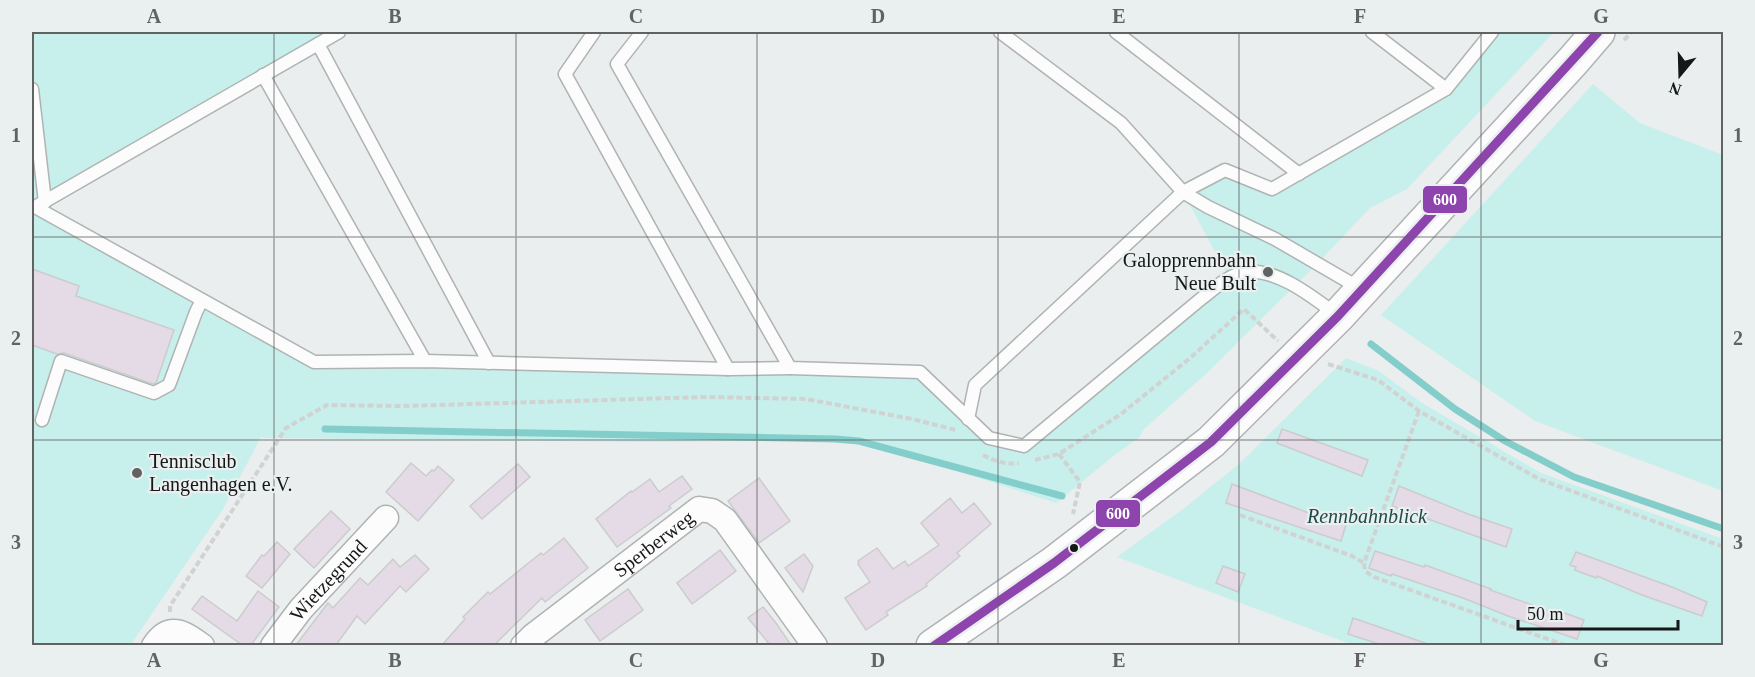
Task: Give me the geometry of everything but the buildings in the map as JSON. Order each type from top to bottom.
[{"type":"street","points":[[933,645],[1065,554],[1211,442],[1338,316],[1598,32]]},
{"type":"street","name":"Sperberweg","points":[[523,645],[699,509],[712,512],[725,520],[815,645]]},
{"type":"street","name":"Wietzegrund","points":[[273,645],[302,609],[386,518]]},
{"type":"street","points":[[163,638],[188,636],[202,645]]},
{"type":"lane","points":[[339,32],[35,207],[314,362],[425,361],[920,372],[989,438],[1024,446],[1229,278],[1246,272],[1282,280],[1301,289],[1338,316]]},
{"type":"lane","points":[[594,32],[565,74],[728,369]]},
{"type":"lane","points":[[642,32],[617,64],[790,368]]},
{"type":"lane","points":[[1000,32],[1121,123],[1183,192],[1208,207],[1275,239],[1362,290]]},
{"type":"lane","points":[[1116,32],[1299,174]]},
{"type":"lane","points":[[1372,32],[1446,89]]},
{"type":"lane","points":[[968,419],[975,385],[1183,192],[1225,170],[1272,189],[1446,89],[1492,32]]},
{"type":"lane","points":[[318,44],[489,363]]},
{"type":"lane","points":[[263,75],[425,361]]},
{"type":"lane","points":[[32,89],[45,202]]},
{"type":"lane","points":[[42,420],[61,362],[154,393],[169,386],[202,300]]},
{"type":"path","points":[[975,450],[994,461],[1010,464],[1059,453],[1121,414],[1189,359],[1244,309],[1296,357]]},
{"type":"path","points":[[1328,364],[1378,380],[1419,411],[1539,479],[1724,547]]},
{"type":"path","points":[[163,638],[170,606],[286,428],[327,405],[403,406],[707,397],[806,399],[912,419],[960,431]]},
{"type":"path","points":[[1419,411],[1364,563],[1365,571],[1374,577],[1567,645]]},
{"type":"path","points":[[1059,453],[1080,482],[1065,554]]},
{"type":"path","points":[[1240,515],[1352,556],[1364,563]]},
{"type":"green space","name":"Galopprennbahn Neue Bult","points":[[32,32],[339,32],[36,207],[314,362],[920,372],[989,438],[1024,446],[1229,278],[1183,192],[1225,170],[1272,189],[1446,89],[1492,32],[1554,32],[1407,189],[1370,208],[1207,373],[1143,430],[1139,438],[1056,503],[854,440],[650,442],[261,437],[223,509],[130,646],[32,645]]},
{"type":"green space","points":[[1593,84],[1640,123],[1723,155],[1723,491],[1535,421],[1381,315]]},
{"type":"green space","name":"Rennbahnblick","points":[[1346,358],[1379,371],[1422,403],[1541,473],[1723,539],[1723,645],[1353,645],[1117,557],[1183,509],[1239,464]]},
{"type":"waterway","points":[[1371,344],[1455,409],[1505,441],[1574,477],[1724,529]]},
{"type":"waterway","points":[[325,429],[859,441],[1062,496]]},
{"type":"transit line","name":"600","points":[[934,646],[1054,563],[1211,442],[1338,316],[1598,32]]},
{"type":"place","name":"Galopprennbahn Neue Bult","points":[[1268,272]]},
{"type":"place","name":"Tennisclub Langenhagen e.V.","points":[[137,473]]}]
